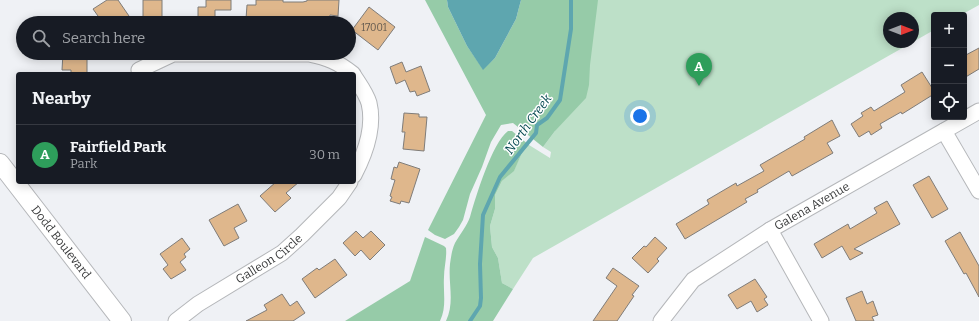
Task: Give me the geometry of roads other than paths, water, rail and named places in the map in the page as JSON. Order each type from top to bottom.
[{"type":"street","points":[[139,70],[160,60]]},
{"type":"street","points":[[332,60],[339,63],[350,72]]},
{"type":"street","points":[[356,79],[362,88],[368,103],[371,120],[368,140],[356,171]]},
{"type":"street","name":"Galena Avenue","points":[[661,321],[693,280],[770,230],[979,110]]},
{"type":"street","points":[[944,130],[979,191]]},
{"type":"street","name":"Dodd Boulevard","points":[[0,163],[16,184]]},
{"type":"street","name":"Dodd Boulevard","points":[[16,184],[122,321]]},
{"type":"street","name":"Galleon Circle","points":[[176,321],[198,304],[282,253],[334,203],[348,184]]},
{"type":"street","points":[[770,230],[821,321]]},
{"type":"water","points":[[447,0],[521,0],[516,19],[495,58],[483,70],[467,46],[448,7]]},
{"type":"waterway","name":"North Creek","points":[[470,321],[480,306],[481,298],[480,264],[483,215],[500,177],[536,133],[537,125],[547,118],[560,100],[571,29],[571,0]]},
{"type":"place","name":"Fairfield Park","points":[[699,86]]}]
